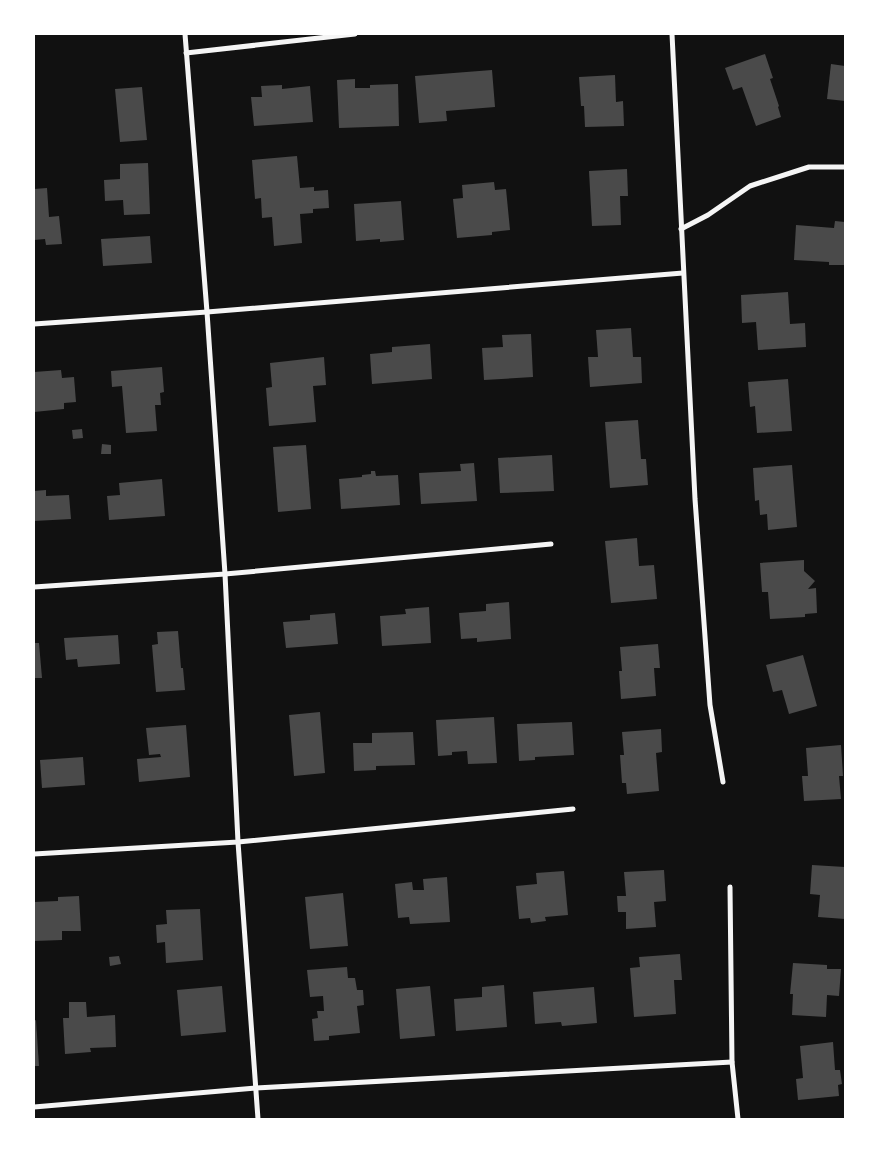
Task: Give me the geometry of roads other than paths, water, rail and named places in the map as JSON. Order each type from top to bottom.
[{"type":"street","points":[[185,34],[207,312],[224,574],[238,842],[258,1119]]},
{"type":"street","points":[[186,53],[355,34]]},
{"type":"street","points":[[672,34],[695,499],[710,705],[723,782]]},
{"type":"street","points":[[681,229],[708,215],[750,186],[809,167],[845,167]]},
{"type":"street","points":[[34,324],[207,312],[683,273]]},
{"type":"street","points":[[34,587],[224,574],[551,544]]},
{"type":"street","points":[[34,854],[238,842],[573,809]]},
{"type":"street","points":[[730,888],[732,1062],[738,1119]]},
{"type":"street","points":[[34,1107],[256,1088],[732,1062]]}]
